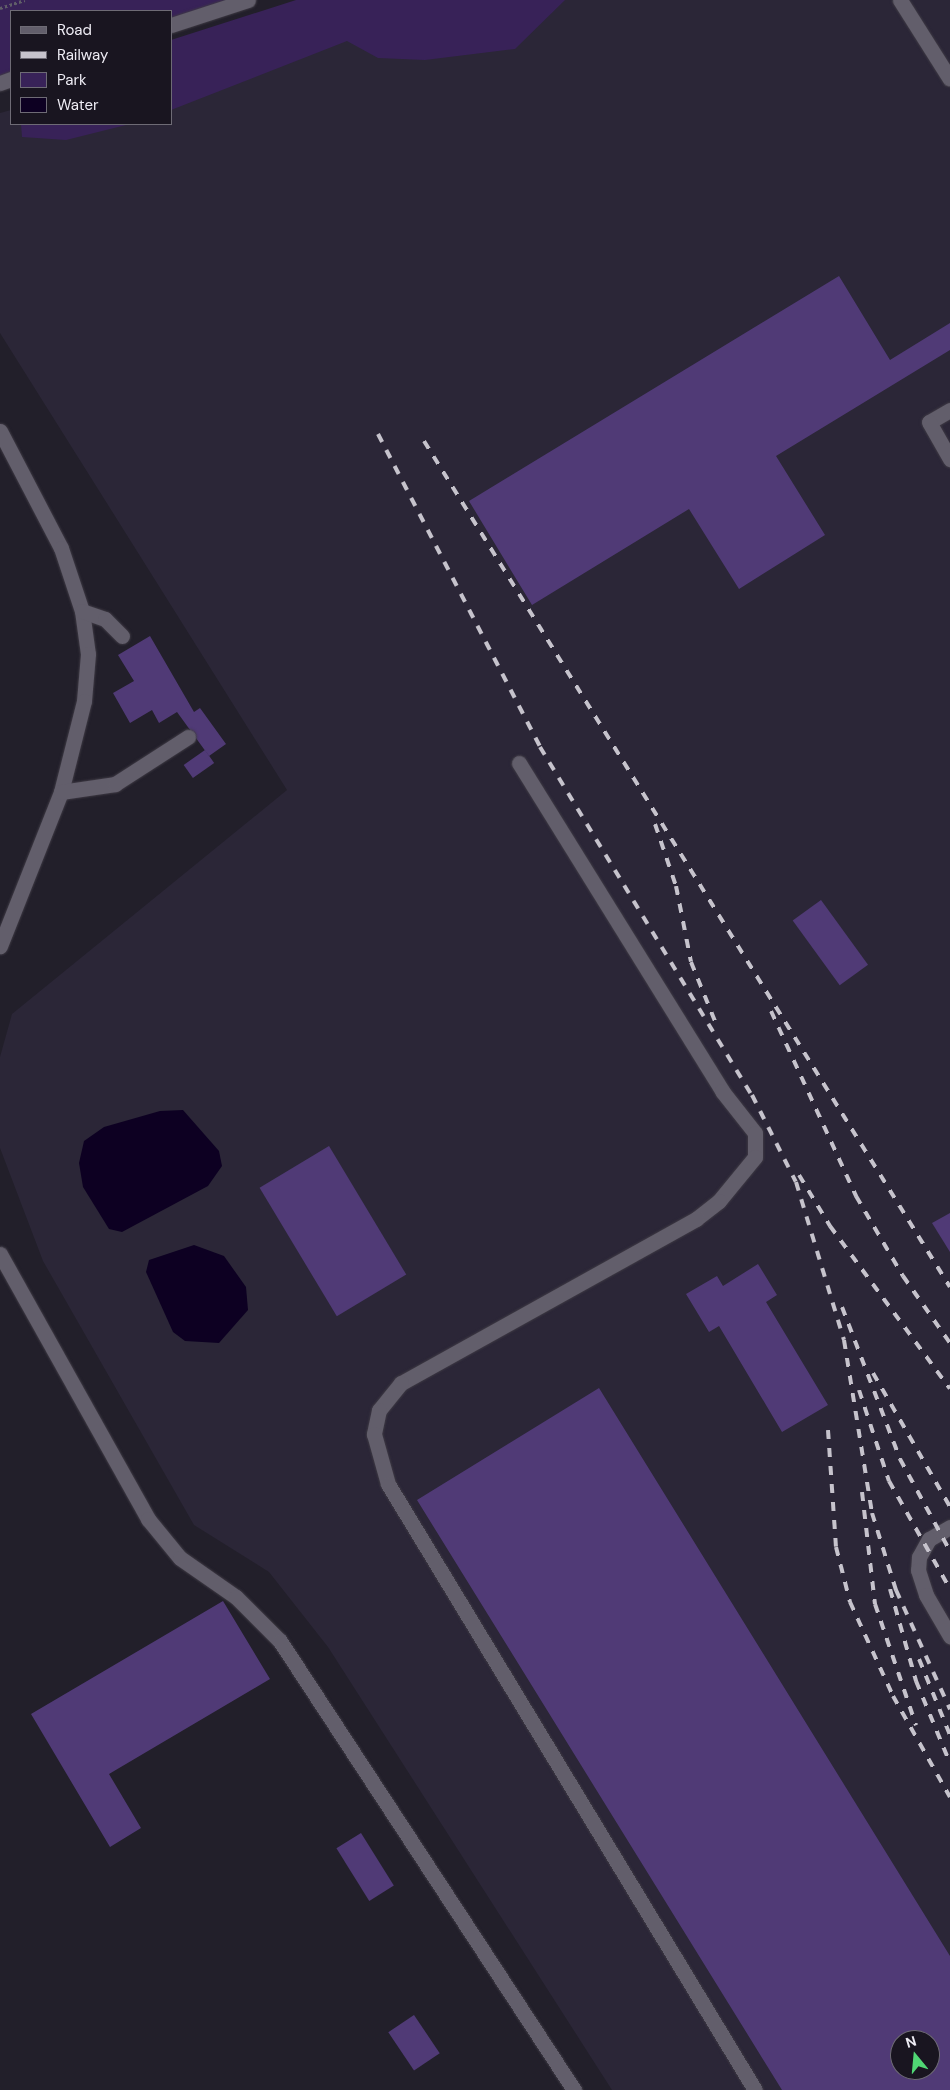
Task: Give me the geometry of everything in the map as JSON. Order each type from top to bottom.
[{"type":"street","points":[[172,25],[248,0]]},
{"type":"street","points":[[900,0],[950,79]]},
{"type":"street","points":[[950,410],[929,422],[950,459]]},
{"type":"street","points":[[0,431],[53,530],[82,610],[88,654],[84,701],[61,792],[0,946]]},
{"type":"street","points":[[82,610],[105,619],[122,636]]},
{"type":"street","points":[[61,792],[115,784],[188,737]]},
{"type":"street","points":[[520,763],[722,1091],[755,1133],[754,1157],[719,1201],[696,1219],[401,1383],[379,1410],[374,1434],[388,1484],[755,2090]]},
{"type":"street","points":[[0,1254],[148,1519],[180,1558],[236,1597],[280,1641],[574,2090]]},
{"type":"street","points":[[950,1527],[929,1539],[919,1557],[918,1570],[926,1595],[950,1636]]},
{"type":"path","points":[[0,8],[25,0]]},
{"type":"shaded area","points":[[336,0],[950,0],[950,2090],[612,2090],[328,1647],[269,1572],[194,1525],[43,1261],[0,1148],[0,1057],[12,1014],[287,790],[0,333],[0,113],[10,110],[10,125],[172,125],[172,56]]},
{"type":"green space","points":[[0,0],[242,0],[172,24],[172,10],[10,10],[10,79],[0,83]]},
{"type":"green space","points":[[296,0],[565,0],[515,49],[425,60],[378,58],[347,41],[172,110],[172,40]]},
{"type":"green space","points":[[21,125],[126,125],[66,140],[22,137]]},
{"type":"water","points":[[183,1110],[219,1151],[222,1166],[208,1186],[122,1232],[109,1229],[83,1187],[79,1163],[84,1141],[104,1127],[160,1111]]},
{"type":"water","points":[[194,1245],[224,1256],[246,1287],[248,1310],[219,1343],[185,1341],[173,1332],[146,1272],[149,1260]]},
{"type":"building","points":[[839,276],[890,360],[950,323],[950,350],[776,456],[825,535],[739,589],[689,509],[532,605],[469,501]]},
{"type":"building","points":[[150,636],[194,712],[200,708],[226,744],[209,756],[177,712],[159,723],[152,710],[130,723],[113,693],[134,681],[118,655]]},
{"type":"building","points":[[205,750],[214,763],[193,778],[184,765]]},
{"type":"building","points":[[821,900],[868,965],[840,985],[793,921]]},
{"type":"building","points":[[329,1146],[406,1275],[337,1316],[260,1188]]},
{"type":"building","points":[[950,1213],[950,1252],[932,1223]]},
{"type":"building","points":[[758,1264],[777,1295],[766,1302],[828,1405],[782,1432],[719,1326],[709,1332],[686,1294],[717,1276],[723,1286]]},
{"type":"building","points":[[599,1388],[950,1956],[950,2090],[782,2090],[417,1500]]},
{"type":"building","points":[[223,1601],[270,1679],[109,1774],[141,1828],[110,1847],[31,1714]]},
{"type":"building","points":[[361,1833],[394,1886],[369,1901],[336,1848]]},
{"type":"building","points":[[414,2015],[440,2053],[414,2070],[388,2032]]},
{"type":"railway","points":[[378,434],[540,747],[752,1095],[796,1182],[844,1340],[872,1513],[896,1590],[950,1709]]},
{"type":"railway","points":[[424,441],[950,1287]]},
{"type":"railway","points":[[655,824],[676,886],[691,962],[717,1026]]},
{"type":"railway","points":[[771,1011],[856,1196],[903,1276],[950,1343]]},
{"type":"railway","points":[[799,1175],[830,1226],[950,1389]]},
{"type":"railway","points":[[842,1307],[900,1459],[950,1551]]},
{"type":"railway","points":[[873,1373],[950,1507]]},
{"type":"railway","points":[[859,1390],[889,1481],[950,1589]]},
{"type":"railway","points":[[828,1430],[836,1547],[850,1602],[893,1696],[950,1797]]},
{"type":"railway","points":[[862,1492],[875,1604],[916,1725]]},
{"type":"railway","points":[[890,1589],[916,1681],[950,1763]]},
{"type":"railway","points":[[919,1659],[950,1735]]}]
